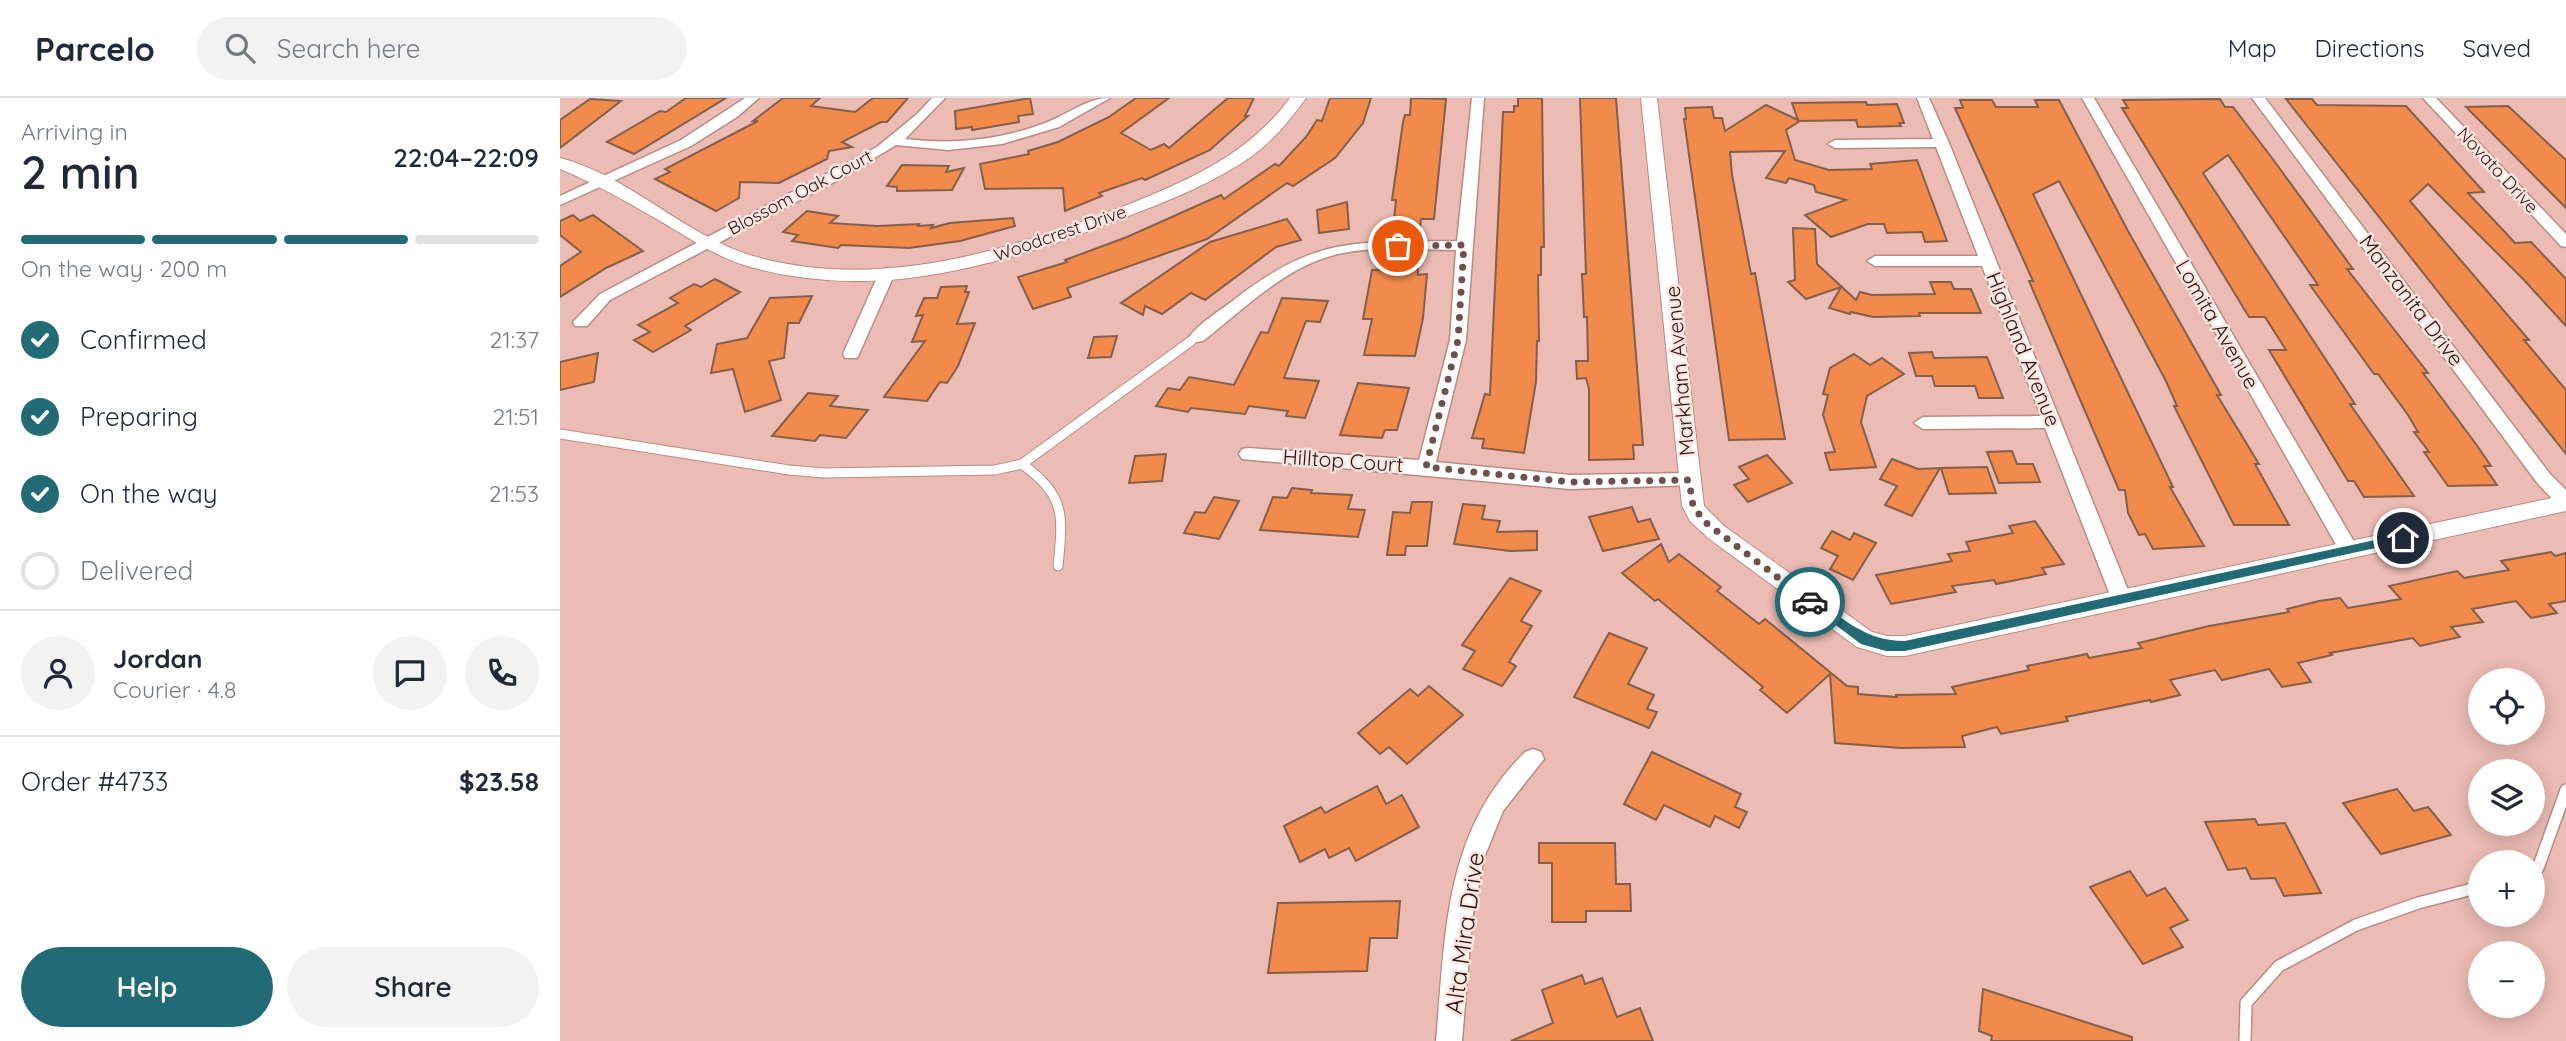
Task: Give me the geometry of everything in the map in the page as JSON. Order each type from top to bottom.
[{"type":"street","points":[[560,201],[682,144],[719,123],[753,98]]},
{"type":"street","name":"Blossom Oak Court","points":[[581,322],[605,297],[844,171],[892,141],[917,121],[939,98]]},
{"type":"street","points":[[892,141],[936,147],[988,144],[1022,137],[1058,124],[1104,98]]},
{"type":"street","name":"Woodcrest Drive","points":[[560,163],[602,181],[706,242],[752,262],[831,274],[923,270],[1001,256],[1075,232],[1181,189],[1213,173],[1256,145],[1275,128],[1298,98]]},
{"type":"street","points":[[1426,467],[1458,340],[1478,98]]},
{"type":"street","name":"Markham Avenue","points":[[1649,98],[1675,317],[1693,506],[1716,533],[1865,640],[1905,646],[2566,502]]},
{"type":"street","name":"Highland Avenue","points":[[1923,98],[2122,600]]},
{"type":"street","name":"Lomita Avenue","points":[[2088,98],[2349,550]]},
{"type":"street","name":"Manzanita Drive","points":[[2258,98],[2544,479],[2566,502]]},
{"type":"street","name":"Novato Drive","points":[[2429,98],[2566,243]]},
{"type":"street","points":[[1836,144],[1942,143]]},
{"type":"street","points":[[1197,337],[1290,269],[1329,252],[1378,246],[1464,245]]},
{"type":"street","points":[[1875,261],[1989,261]]},
{"type":"street","points":[[851,354],[887,273]]},
{"type":"street","points":[[1923,423],[2053,422]]},
{"type":"street","name":"Hilltop Court","points":[[1248,454],[1426,467],[1570,482],[1689,480]]},
{"type":"street","name":"Alta Mira Drive","points":[[1449,1041],[1460,929],[1467,882],[1478,839],[1494,805],[1511,780],[1533,759]]},
{"type":"lane","points":[[560,434],[789,470],[824,473],[995,470],[1022,464],[1197,337]]},
{"type":"lane","points":[[1022,464],[1043,478],[1054,489],[1061,503],[1058,566]]},
{"type":"lane","points":[[2544,850],[2566,790]]},
{"type":"lane","points":[[2245,1041],[2246,1003],[2279,966],[2356,925],[2418,903],[2468,890]]},
{"type":"building","points":[[686,98],[726,98],[634,154],[607,142],[660,111],[666,112]]},
{"type":"building","points":[[783,98],[820,98],[811,106],[855,112],[873,98],[908,98],[887,122],[881,122],[842,142],[852,147],[829,151],[827,159],[779,183],[740,182],[739,198],[716,211],[655,179],[670,172],[665,169],[758,121],[753,121]]},
{"type":"building","points":[[1030,98],[1033,114],[1018,116],[1019,122],[972,130],[972,127],[956,129],[955,111]]},
{"type":"building","points":[[1136,98],[1169,98],[1121,133],[1151,150],[1164,144],[1169,148],[1228,98],[1254,98],[1245,116],[1248,116],[1210,150],[1145,180],[1142,178],[1099,193],[1102,196],[1065,211],[1063,188],[985,189],[980,164],[1029,154],[1028,151],[1058,142],[1109,117]]},
{"type":"building","points":[[1330,98],[1371,98],[1363,123],[1335,158],[1293,186],[1287,183],[1207,239],[1067,288],[1071,297],[1033,309],[1018,277],[1067,262],[1065,260],[1127,237],[1221,195],[1224,199],[1275,164],[1279,166],[1306,137],[1317,120],[1322,121]]},
{"type":"building","points":[[1411,98],[1446,99],[1434,219],[1421,219],[1420,228],[1393,229],[1396,200],[1392,200],[1403,122],[1405,115],[1410,115]]},
{"type":"building","points":[[1518,98],[1542,98],[1544,247],[1541,247],[1541,275],[1538,275],[1539,341],[1536,382],[1524,453],[1482,448],[1484,439],[1472,438],[1485,394],[1490,395],[1503,112],[1514,112],[1514,106],[1518,106]]},
{"type":"building","points":[[1580,98],[1616,98],[1643,445],[1633,445],[1634,459],[1589,460],[1589,389],[1586,378],[1577,379],[1576,361],[1588,361],[1582,274],[1586,274]]},
{"type":"building","points":[[590,99],[621,101],[560,148],[560,120]]},
{"type":"building","points":[[2220,99],[2225,107],[2233,107],[2272,158],[2353,269],[2347,269],[2428,373],[2423,373],[2491,466],[2484,466],[2497,485],[2448,486],[2424,452],[2429,452],[2414,432],[2418,432],[2408,415],[2378,374],[2374,374],[2310,285],[2318,285],[2228,155],[2203,173],[2355,404],[2350,404],[2414,496],[2364,497],[2354,481],[2348,481],[2269,350],[2286,350],[2265,317],[2249,317],[2122,108],[2128,108],[2123,100]]},
{"type":"building","points":[[2286,99],[2312,99],[2317,105],[2406,106],[2484,192],[2468,193],[2515,243],[2531,242],[2566,279],[2566,326],[2428,184],[2410,201],[2529,340],[2524,340],[2566,390],[2566,454]]},
{"type":"building","points":[[1960,100],[1992,100],[1996,107],[2038,107],[2035,100],[2059,100],[2128,231],[2221,395],[2217,395],[2259,464],[2255,464],[2289,525],[2234,525],[2174,406],[2177,406],[2166,381],[2059,181],[2033,194],[2173,487],[2170,487],[2204,546],[2153,549],[2145,534],[2139,535],[2128,513],[2125,490],[2119,490],[2029,281],[2033,281],[1955,108],[1963,108]]},
{"type":"building","points":[[1866,102],[1867,105],[1897,104],[1904,123],[1899,123],[1901,126],[1858,127],[1856,120],[1800,121],[1786,130],[1795,160],[1829,170],[1872,169],[1870,164],[1917,160],[1947,241],[1925,242],[1922,232],[1887,233],[1884,224],[1868,224],[1831,237],[1805,215],[1846,200],[1816,192],[1814,185],[1789,178],[1786,183],[1766,178],[1785,151],[1730,152],[1732,175],[1751,274],[1755,273],[1785,439],[1729,440],[1684,119],[1685,108],[1712,107],[1714,118],[1722,118],[1725,131],[1766,105],[1798,120],[1792,103]]},
{"type":"building","points":[[2508,106],[2566,160],[2566,208],[2466,107]]},
{"type":"building","points":[[902,165],[949,166],[946,172],[964,168],[952,190],[897,191],[897,187],[887,186]]},
{"type":"building","points":[[1347,202],[1349,229],[1319,233],[1317,210]]},
{"type":"building","points":[[807,211],[838,216],[830,223],[933,225],[931,228],[950,223],[1013,218],[1015,226],[960,241],[909,248],[841,245],[838,248],[792,241],[798,235],[783,232]]},
{"type":"building","points":[[573,215],[580,221],[593,215],[643,251],[606,268],[560,297],[560,266],[581,252],[560,235],[560,221]]},
{"type":"building","points":[[1287,219],[1301,240],[1276,247],[1205,300],[1191,293],[1162,314],[1145,306],[1143,315],[1121,303],[1210,242]]},
{"type":"building","points":[[1793,228],[1815,229],[1817,264],[1856,300],[1860,292],[1872,295],[1935,294],[1930,282],[1951,282],[1954,289],[1971,289],[1981,313],[1919,313],[1920,316],[1873,317],[1851,312],[1850,314],[1829,308],[1841,287],[1806,299],[1788,282],[1795,280]]},
{"type":"building","points":[[1418,269],[1418,275],[1427,274],[1423,318],[1415,356],[1364,355],[1372,319],[1363,319],[1372,270]]},
{"type":"building","points":[[715,279],[740,292],[685,326],[691,330],[653,352],[634,340],[650,332],[638,325],[678,303],[670,298],[694,284],[701,287]]},
{"type":"building","points":[[967,286],[965,292],[969,292],[957,324],[975,323],[958,366],[947,383],[940,382],[927,401],[884,397],[925,341],[912,342],[923,315],[916,316],[924,298],[937,298],[941,287]]},
{"type":"building","points":[[812,296],[799,323],[788,323],[784,358],[769,361],[781,400],[745,412],[733,369],[711,373],[717,344],[747,338],[770,298]]},
{"type":"building","points":[[1282,298],[1328,301],[1320,322],[1306,321],[1284,378],[1319,381],[1305,418],[1286,416],[1288,411],[1249,406],[1245,414],[1191,408],[1188,412],[1156,406],[1168,388],[1180,390],[1189,377],[1234,385],[1261,332],[1268,333]]},
{"type":"building","points":[[1117,336],[1111,357],[1088,358],[1094,337]]},
{"type":"building","points":[[1932,352],[1934,358],[1987,357],[2003,398],[1979,398],[1975,386],[1935,386],[1932,376],[1916,376],[1909,353]]},
{"type":"building","points":[[598,353],[594,382],[560,390],[560,362]]},
{"type":"building","points":[[1854,354],[1870,365],[1882,358],[1904,374],[1867,396],[1861,422],[1876,467],[1830,470],[1825,453],[1835,452],[1823,415],[1828,395],[1823,394],[1830,368]]},
{"type":"building","points":[[1358,383],[1409,388],[1397,430],[1385,430],[1382,438],[1340,435]]},
{"type":"building","points":[[808,393],[838,396],[830,406],[868,410],[846,438],[820,435],[815,441],[772,436]]},
{"type":"building","points":[[2012,451],[2017,464],[2033,464],[2040,482],[1999,483],[1987,452]]},
{"type":"building","points":[[1166,454],[1162,481],[1129,483],[1135,456]]},
{"type":"building","points":[[1767,455],[1792,483],[1748,502],[1734,485],[1749,479],[1739,467]]},
{"type":"building","points":[[1892,459],[1918,469],[1940,468],[1912,516],[1885,505],[1897,486],[1880,479]]},
{"type":"building","points":[[1987,467],[1996,493],[1949,494],[1941,468]]},
{"type":"building","points":[[1292,488],[1312,490],[1311,493],[1352,495],[1348,509],[1365,510],[1358,537],[1260,530],[1273,497],[1287,498]]},
{"type":"building","points":[[1214,497],[1239,501],[1219,539],[1184,533],[1195,512],[1205,513]]},
{"type":"building","points":[[1412,502],[1432,502],[1427,546],[1406,546],[1405,555],[1387,555],[1393,512],[1410,513]]},
{"type":"building","points":[[1463,504],[1485,506],[1482,519],[1500,521],[1497,532],[1537,531],[1537,550],[1510,551],[1454,544]]},
{"type":"building","points":[[1632,507],[1638,522],[1650,519],[1659,539],[1603,551],[1589,517]]},
{"type":"building","points":[[2035,521],[2064,564],[2042,568],[2046,574],[1996,584],[1994,580],[1952,586],[1956,592],[1891,604],[1876,575],[1952,561],[1948,554],[1970,551],[1966,542],[2013,533],[2009,526]]},
{"type":"building","points":[[1832,531],[1850,540],[1854,533],[1876,543],[1853,580],[1830,569],[1838,556],[1821,548]]},
{"type":"building","points":[[1661,544],[1669,562],[1679,554],[1721,587],[1717,591],[1759,624],[1765,619],[1847,686],[1858,687],[1858,694],[1897,697],[1896,695],[1956,694],[1952,687],[2029,670],[2027,666],[2087,654],[2089,658],[2142,648],[2138,643],[2209,626],[2289,612],[2287,609],[2319,601],[2340,598],[2348,608],[2401,599],[2389,586],[2457,571],[2464,578],[2509,570],[2501,561],[2551,552],[2555,556],[2566,553],[2566,601],[2549,604],[2557,613],[2531,618],[2516,601],[2472,609],[2483,622],[2451,627],[2460,637],[2420,646],[2413,638],[2330,653],[2332,655],[2298,663],[2311,682],[2282,687],[2269,669],[2222,680],[2215,670],[2170,680],[2180,695],[2066,717],[2068,721],[2001,734],[1997,727],[1962,736],[1965,747],[1901,748],[1835,743],[1830,674],[1787,713],[1760,690],[1763,687],[1658,599],[1655,601],[1622,573]]},
{"type":"building","points":[[1510,578],[1541,591],[1521,621],[1532,626],[1509,662],[1516,666],[1502,686],[1463,669],[1475,651],[1462,645]]},
{"type":"building","points":[[1609,633],[1647,648],[1628,684],[1654,695],[1647,709],[1657,712],[1649,728],[1574,697]]},
{"type":"building","points":[[1429,686],[1463,715],[1407,764],[1389,747],[1380,754],[1358,733],[1410,689],[1418,696]]},
{"type":"building","points":[[1652,752],[1741,794],[1735,807],[1747,812],[1739,828],[1715,816],[1710,827],[1664,805],[1656,820],[1624,804]]},
{"type":"building","points":[[1377,786],[1386,804],[1402,795],[1419,827],[1356,861],[1349,848],[1329,858],[1325,849],[1300,862],[1284,826],[1321,807],[1325,813]]},
{"type":"building","points":[[2397,789],[2414,811],[2428,807],[2451,835],[2381,854],[2343,803]]},
{"type":"building","points":[[2255,819],[2258,825],[2285,823],[2321,893],[2284,896],[2275,878],[2251,879],[2246,868],[2228,870],[2205,822]]},
{"type":"building","points":[[1539,843],[1615,843],[1616,884],[1630,884],[1631,911],[1586,911],[1586,922],[1552,922],[1552,863],[1539,863]]},
{"type":"building","points":[[2130,871],[2147,896],[2165,888],[2188,920],[2170,928],[2183,947],[2143,964],[2090,887]]},
{"type":"building","points":[[1400,901],[1397,938],[1370,938],[1367,971],[1268,973],[1278,903]]},
{"type":"building","points":[[1582,975],[1585,984],[1602,978],[1617,1017],[1640,1008],[1653,1041],[1511,1041],[1553,1023],[1542,990]]},
{"type":"building","points":[[1983,989],[2132,1037],[2132,1041],[1991,1041],[1992,1036],[1979,1031]]},
{"type":"way so far","points":[[1398,246],[1464,245],[1458,340],[1426,467],[1528,480],[1689,480],[1693,506],[1698,515],[1716,533],[1810,602]]},
{"type":"route","points":[[1810,602],[1865,640],[1886,646],[1905,646],[2403,538]]}]
